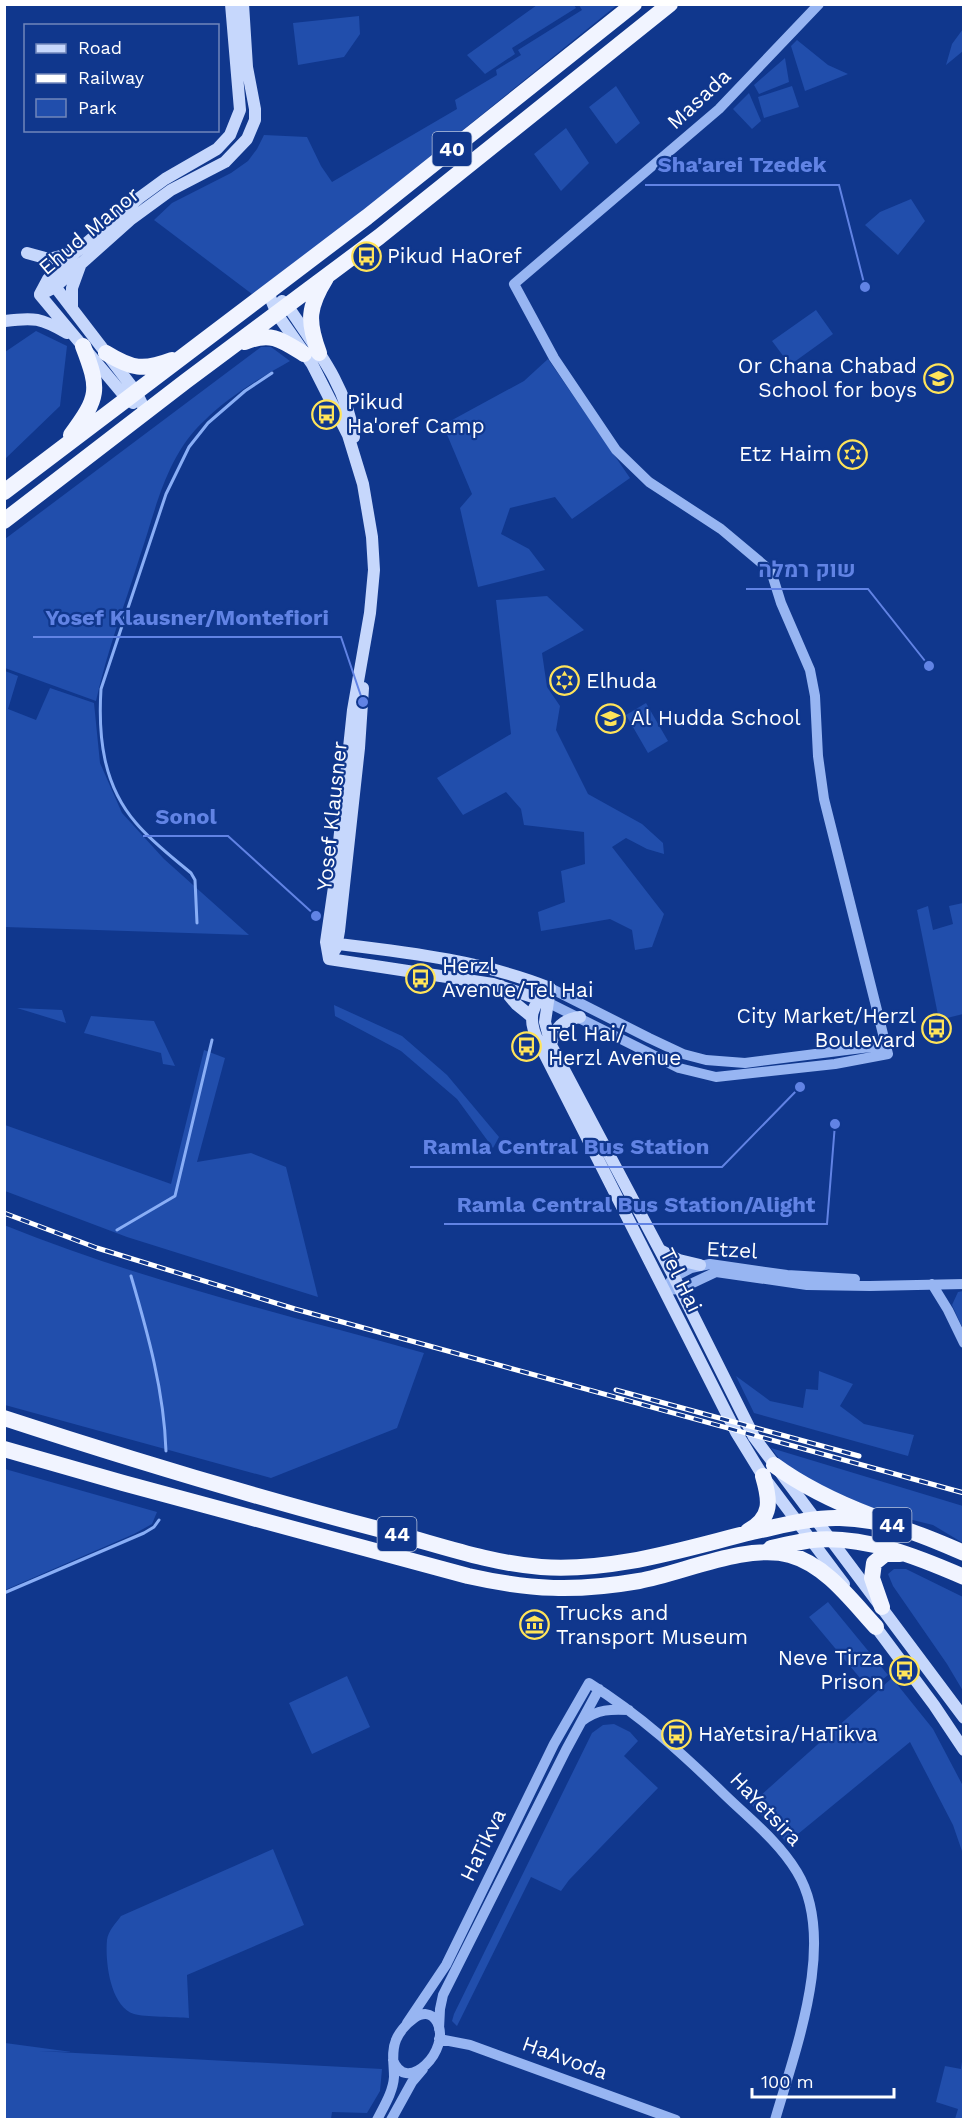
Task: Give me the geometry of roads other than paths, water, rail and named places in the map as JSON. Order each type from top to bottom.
[{"type":"highway","name":"40","points":[[4,492],[367,218],[634,4]]},
{"type":"highway","name":"40","points":[[4,521],[379,237],[670,4]]},
{"type":"highway","points":[[216,359],[247,341],[260,337],[279,339],[311,353],[310,313],[319,290],[330,273]]},
{"type":"highway","points":[[60,450],[87,414],[93,400],[93,373],[79,342]]},
{"type":"highway","points":[[106,353],[124,364],[143,368],[169,361],[189,352]]},
{"type":"highway","name":"44","points":[[4,1418],[288,1506],[473,1555],[525,1566],[565,1569],[607,1565],[638,1560],[797,1522],[840,1518],[883,1523],[912,1531],[963,1553]]},
{"type":"highway","name":"44","points":[[4,1449],[123,1484],[468,1576],[522,1587],[564,1590],[642,1581],[812,1540],[832,1540],[875,1546],[914,1556],[963,1577]]},
{"type":"highway","points":[[727,1538],[762,1523],[767,1513],[769,1470],[790,1476],[837,1501],[912,1531]]},
{"type":"highway","points":[[738,1556],[773,1553],[789,1555],[808,1563],[827,1576],[876,1627]]},
{"type":"highway","points":[[882,1607],[872,1578],[874,1563],[885,1554],[914,1556]]},
{"type":"main road","name":"Ehud Manor","points":[[79,342],[40,295],[146,193],[217,149],[230,135],[236,125],[240,110],[231,4]]},
{"type":"main road","name":"Ehud Manor","points":[[79,258],[171,190],[225,162],[248,139],[255,120],[255,109],[247,67],[243,4]]},
{"type":"main road","points":[[27,253],[49,259],[79,258],[72,288],[72,309]]},
{"type":"main road","points":[[52,283],[106,353],[132,396]]},
{"type":"main road","name":"Yosef Klausner","points":[[268,292],[311,353],[334,376],[346,402],[367,506],[374,555],[365,645],[359,748],[329,959],[500,986]]},
{"type":"main road","points":[[5,321],[30,318],[41,320],[79,342],[146,412]]},
{"type":"main road","points":[[332,943],[408,952],[469,964],[513,975],[550,988],[543,1001],[500,986]]},
{"type":"main road","points":[[500,986],[532,1017]]},
{"type":"main road","name":"Tel Hai","points":[[963,1718],[832,1540],[815,1519],[769,1470],[736,1432],[538,1044],[534,1035],[532,1017],[534,1005],[543,1001],[546,1029],[551,1045],[674,1277],[769,1470],[797,1522],[934,1705],[963,1750]]},
{"type":"main road","points":[[551,1045],[561,1024],[580,1017]]},
{"type":"main road","points":[[657,1248],[679,1260],[700,1265]]},
{"type":"street","name":"Masada","points":[[819,4],[719,110],[514,284],[554,358],[616,450],[649,482],[721,529],[771,571],[781,603],[810,670],[824,799],[887,1050]]},
{"type":"street","points":[[550,988],[683,1054],[716,1062],[759,1062],[887,1050]]},
{"type":"street","points":[[543,1001],[580,1017],[679,1068],[716,1077],[835,1064],[887,1050]]},
{"type":"street","name":"Etzel","points":[[674,1277],[700,1265],[720,1264],[787,1275],[871,1279],[889,1284]]},
{"type":"street","name":"Etzel","points":[[665,1290],[680,1289],[716,1272],[807,1284],[870,1286],[961,1284]]},
{"type":"street","points":[[665,1290],[674,1277]]},
{"type":"street","points":[[932,1284],[948,1310],[963,1343]]},
{"type":"street","points":[[948,1310],[948,1295],[961,1284]]},
{"type":"street","name":"HaYetsira","points":[[594,1686],[630,1710],[675,1747],[778,1846],[798,1873],[807,1891],[814,1930],[812,1978],[797,2044],[775,2120]]},
{"type":"street","name":"HaTikva","points":[[439,2034],[443,1995],[580,1723],[594,1686]]},
{"type":"street","name":"HaTikva","points":[[407,2023],[446,1965],[555,1744],[594,1686]]},
{"type":"street","points":[[580,1723],[599,1711],[630,1710]]},
{"type":"street","points":[[377,2120],[392,2088],[396,2039],[407,2023],[417,2016],[429,2016],[436,2021],[439,2034],[433,2057],[412,2082],[391,2120]]},
{"type":"street","name":"HaAvoda","points":[[439,2034],[676,2120]]},
{"type":"street","points":[[393,2060],[403,2072],[415,2072],[425,2066]]},
{"type":"waterway","points":[[197,923],[195,880],[191,873],[142,830],[116,793],[105,760],[102,742],[101,689],[166,494],[189,447],[208,423],[245,391],[272,373]]},
{"type":"waterway","points":[[117,1230],[175,1196],[212,1040]]},
{"type":"waterway","points":[[131,1276],[159,1385],[166,1451]]},
{"type":"waterway","points":[[4,1593],[144,1533],[154,1527],[159,1520]]},
{"type":"railway","points":[[4,1213],[97,1248],[295,1309],[964,1493]]},
{"type":"railway","points":[[616,1390],[859,1456]]},
{"type":"place","name":"Pikud HaOref","points":[[366,256]]},
{"type":"place","name":"Sha'arei Tzedek","points":[[865,287]]},
{"type":"place","name":"Or Chana Chabad School for boys","points":[[938,378]]},
{"type":"place","name":"Pikud Ha'oref Camp","points":[[326,414]]},
{"type":"place","name":"Etz Haim","points":[[853,454]]},
{"type":"place","name":"שוק רמלה","points":[[929,666]]},
{"type":"place","name":"Elhuda","points":[[565,681]]},
{"type":"place","name":"Yosef Klausner/Montefiori","points":[[363,702]]},
{"type":"place","name":"Al Hudda School","points":[[610,718]]},
{"type":"place","name":"Sonol","points":[[316,916]]},
{"type":"place","name":"Herzl Avenue/Tel Hai","points":[[421,978]]},
{"type":"place","name":"City Market/Herzl Boulevard","points":[[937,1028]]},
{"type":"place","name":"Tel Hai/ Herzl Avenue","points":[[527,1046]]},
{"type":"place","name":"Ramla Central Bus Station","points":[[800,1087]]},
{"type":"place","name":"Ramla Central Bus Station/Alight","points":[[835,1124]]},
{"type":"place","name":"Trucks and Transport Museum","points":[[535,1625]]},
{"type":"place","name":"Neve Tirza Prison","points":[[905,1670]]},
{"type":"place","name":"HaYetsira/HaTikva","points":[[677,1734]]}]
